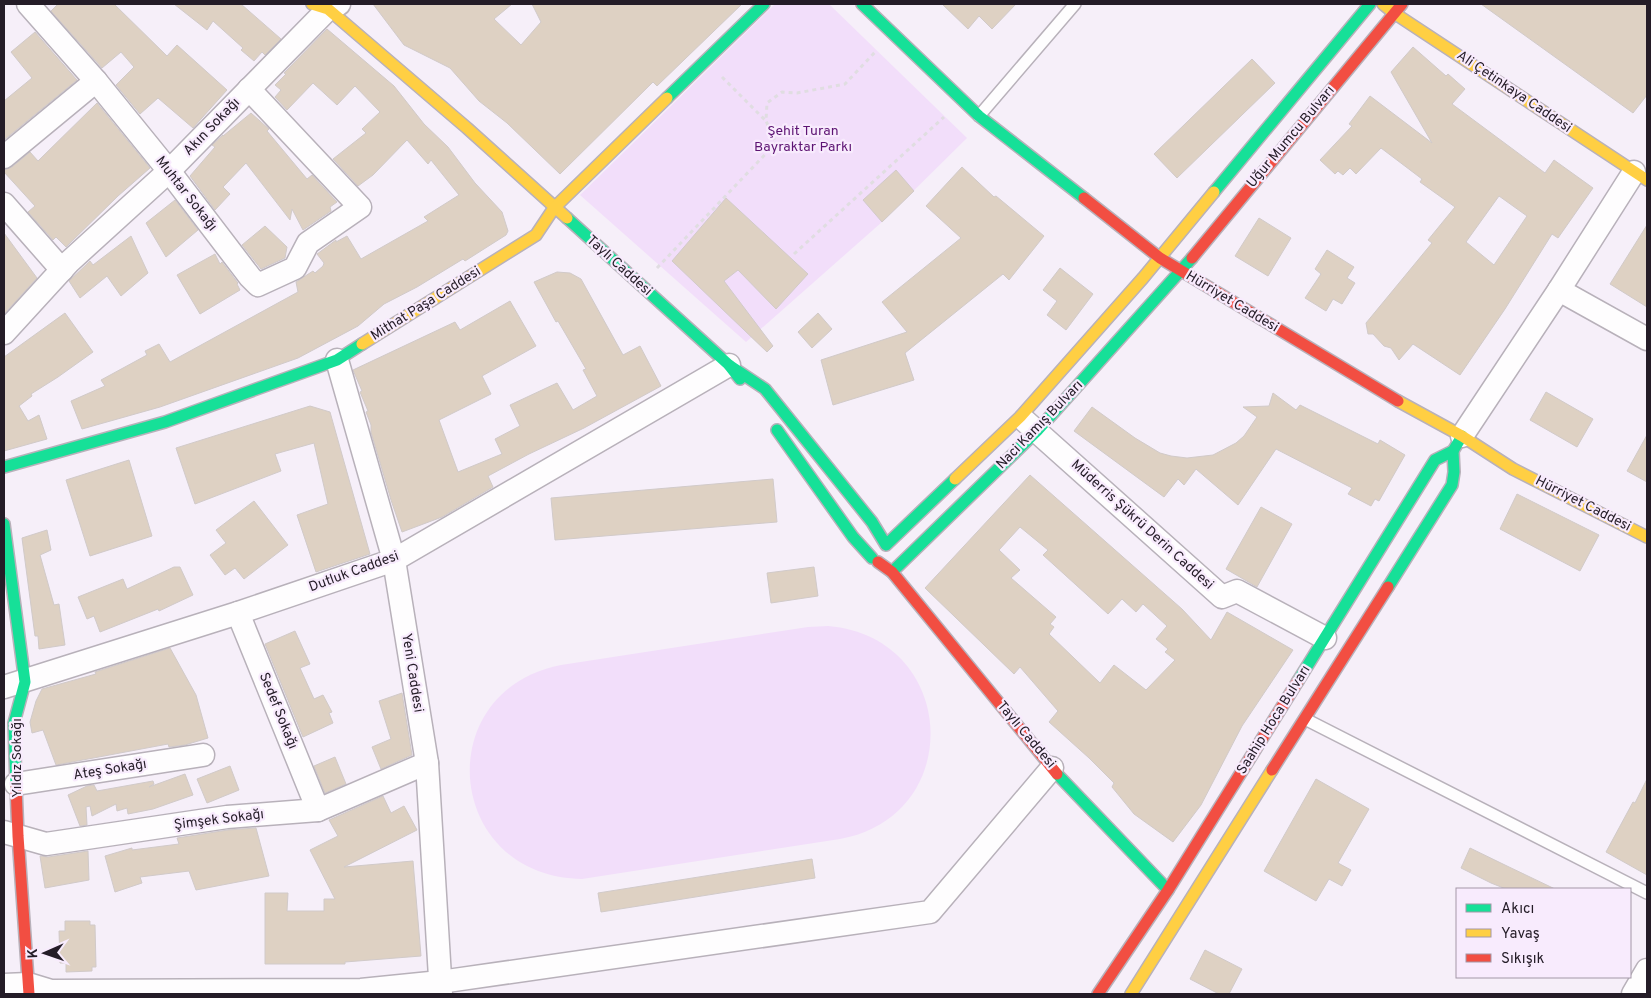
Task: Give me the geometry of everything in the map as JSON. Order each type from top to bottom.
[{"type":"street","name":"Muhtar Sokağı","points":[[28,4],[96,81],[170,171],[258,285],[295,268],[308,243],[360,207],[249,89]]},
{"type":"street","name":"Mithat Paşa Caddesi","points":[[4,468],[165,422],[337,360],[536,235],[554,208],[764,4]]},
{"type":"street","name":"Hürriyet Caddesi","points":[[862,4],[978,116],[1160,258],[1420,414],[1457,444],[1513,469],[1647,537]]},
{"type":"street","name":"Uğur Mumcu Bulvarı","points":[[1160,258],[1370,4]]},
{"type":"street","name":"Ali Çetinkaya Caddesi","points":[[1383,4],[1641,176]]},
{"type":"street","name":"Uğur Mumcu Bulvarı","points":[[1181,271],[1402,4]]},
{"type":"street","name":"Taylı Caddesi","points":[[325,5],[467,128],[730,365],[746,389]]},
{"type":"street","name":"Akın Sokağı","points":[[4,333],[69,262],[170,171],[249,89],[325,5]]},
{"type":"street","points":[[4,157],[96,81]]},
{"type":"street","points":[[1457,444],[1559,290],[1641,176]]},
{"type":"street","points":[[4,204],[62,270]]},
{"type":"street","name":"Naci Kamış Bulvarı","points":[[886,544],[1028,424],[1160,258]]},
{"type":"street","name":"Naci Kamış Bulvarı","points":[[892,572],[1028,424],[1181,271]]},
{"type":"street","points":[[1559,290],[1647,339]]},
{"type":"street","name":"Yeni Caddesi","points":[[337,360],[394,560],[427,762],[440,988]]},
{"type":"street","points":[[730,365],[765,389],[872,522],[886,544],[872,558]]},
{"type":"street","name":"Dutluk Caddesi","points":[[4,687],[25,682],[238,613],[394,560],[730,365]]},
{"type":"street","name":"Taylı Caddesi","points":[[769,420],[854,537],[872,558],[892,572],[1052,768],[1168,890]]},
{"type":"street","name":"Müderris Şükrü Derin Caddesi","points":[[1028,424],[1222,597],[1237,591],[1325,638]]},
{"type":"street","name":"Saahip Hoca Bulvarı","points":[[1098,994],[1168,890],[1435,460],[1457,444]]},
{"type":"street","name":"Saahip Hoca Bulvarı","points":[[1131,994],[1452,485],[1457,444]]},
{"type":"street","name":"Yıldız Sokağı","points":[[4,524],[6,552],[25,682],[14,723],[16,784],[11,834],[28,989]]},
{"type":"street","name":"Taylı Caddesi","points":[[886,544],[892,572]]},
{"type":"street","name":"Sedef Sokağı","points":[[238,613],[318,810]]},
{"type":"street","name":"Ateş Sokağı","points":[[16,784],[203,755]]},
{"type":"street","name":"Şimşek Sokağı","points":[[11,834],[46,844],[227,817],[318,810],[427,762]]},
{"type":"street","points":[[4,985],[51,991],[440,988],[930,912],[1052,768]]},
{"type":"street","points":[[1633,994],[1647,970]]},
{"type":"lane","points":[[978,116],[1075,4]]},
{"type":"lane","points":[[1305,719],[1647,893]]},
{"type":"path","points":[[766,121],[767,103],[782,92],[797,93],[845,84],[877,50]]},
{"type":"path","points":[[657,268],[776,143],[766,121],[717,72]]},
{"type":"path","points":[[794,254],[944,117]]},
{"type":"green space","name":"Şehit Turan Bayraktar Parkı","points":[[775,4],[829,4],[967,138],[882,222],[746,342],[580,195]]},
{"type":"green space","points":[[828,626],[871,637],[903,661],[922,692],[930,728],[926,764],[910,798],[881,824],[840,839],[582,879],[536,870],[502,848],[480,817],[470,781],[473,744],[489,709],[518,682],[561,665],[808,627]]},
{"type":"building","points":[[58,4],[114,4],[167,56],[177,45],[227,90],[193,128],[158,98],[140,114],[116,85],[134,67],[121,52],[102,68],[51,11]]},
{"type":"building","points":[[174,4],[241,4],[281,39],[265,55],[262,52],[254,61],[241,50],[243,48],[213,21],[207,30]]},
{"type":"building","points":[[373,4],[512,4],[494,19],[521,45],[541,22],[532,4],[742,4],[657,86],[653,82],[560,174],[507,123],[479,101],[450,68],[404,45]]},
{"type":"building","points":[[942,4],[1016,4],[992,29],[979,16],[968,29]]},
{"type":"building","points":[[1481,4],[1647,4],[1647,95],[1633,113]]},
{"type":"building","points":[[327,29],[394,86],[424,124],[448,147],[475,183],[502,212],[508,231],[506,235],[465,261],[463,259],[417,287],[384,304],[358,326],[298,358],[160,407],[82,429],[71,401],[105,386],[101,380],[147,355],[145,351],[159,344],[170,362],[298,292],[296,282],[313,271],[315,273],[323,266],[324,263],[317,254],[336,240],[336,242],[347,236],[361,259],[428,221],[424,217],[459,195],[431,160],[428,164],[407,140],[373,175],[358,186],[333,159],[366,133],[362,129],[380,112],[355,86],[337,105],[313,83],[287,110],[275,97],[281,90],[275,85],[286,74],[284,73]]},
{"type":"building","points":[[35,32],[77,80],[4,140],[4,101],[32,78],[11,52]]},
{"type":"building","points":[[1413,47],[1446,76],[1448,74],[1465,89],[1452,104],[1545,173],[1554,160],[1593,188],[1558,238],[1552,234],[1505,309],[1460,375],[1413,344],[1399,360],[1391,348],[1384,346],[1373,334],[1368,334],[1366,323],[1432,243],[1428,240],[1455,207],[1420,182],[1422,179],[1381,148],[1356,174],[1350,168],[1343,175],[1338,171],[1335,174],[1320,160],[1352,126],[1349,124],[1370,96],[1432,143],[1391,72]],"holes":[[[1499,196],[1527,216],[1494,265],[1466,242]]]},
{"type":"building","points":[[1252,59],[1275,83],[1177,178],[1154,154]]},
{"type":"building","points":[[97,103],[150,168],[118,196],[66,247],[56,237],[53,240],[28,212],[35,206],[4,170],[12,167],[30,152],[38,161]]},
{"type":"building","points":[[251,113],[269,129],[267,131],[307,179],[312,175],[337,202],[330,207],[331,211],[303,230],[292,209],[290,220],[246,163],[223,187],[230,194],[215,210],[190,176],[215,147],[212,145]]},
{"type":"building","points":[[962,167],[994,197],[996,196],[1044,236],[1009,280],[1003,274],[905,353],[914,380],[833,405],[821,360],[907,332],[882,302],[961,238],[926,206]]},
{"type":"building","points":[[896,170],[914,191],[882,222],[863,200]]},
{"type":"building","points":[[726,198],[808,274],[776,309],[738,270],[724,281],[773,346],[767,352],[672,261]]},
{"type":"building","points":[[175,200],[198,230],[166,257],[146,223]]},
{"type":"building","points":[[1259,218],[1291,238],[1268,276],[1235,256]]},
{"type":"building","points":[[1647,225],[1647,307],[1610,284]]},
{"type":"building","points":[[265,226],[287,247],[285,258],[261,269],[242,245]]},
{"type":"building","points":[[4,233],[37,278],[4,314]]},
{"type":"building","points":[[131,236],[148,273],[121,296],[107,276],[80,298],[69,281],[90,261],[93,265]]},
{"type":"building","points":[[1327,250],[1354,267],[1347,278],[1355,283],[1342,304],[1333,299],[1326,311],[1305,298],[1321,274],[1315,269]]},
{"type":"building","points":[[215,254],[220,264],[222,262],[238,283],[240,290],[200,314],[177,275]]},
{"type":"building","points":[[1060,268],[1093,294],[1066,330],[1047,315],[1057,301],[1043,290]]},
{"type":"building","points":[[557,272],[570,273],[581,279],[623,355],[640,346],[661,386],[584,428],[488,476],[493,487],[442,517],[402,532],[371,432],[371,425],[366,412],[368,411],[360,392],[362,391],[353,370],[455,322],[460,330],[510,301],[536,346],[482,376],[491,394],[439,420],[458,472],[502,454],[495,439],[520,426],[510,405],[557,383],[573,410],[597,396],[583,370],[586,369],[558,321],[556,322],[534,282]]},
{"type":"building","points":[[65,313],[93,352],[31,394],[32,396],[19,406],[28,421],[39,415],[47,439],[4,451],[4,357]]},
{"type":"building","points":[[818,313],[832,329],[812,348],[798,332]]},
{"type":"building","points":[[1546,392],[1593,419],[1577,447],[1530,420]]},
{"type":"building","points":[[1273,393],[1296,410],[1300,405],[1378,444],[1380,440],[1405,455],[1379,501],[1375,499],[1371,506],[1348,494],[1352,488],[1276,449],[1238,505],[1196,469],[1184,485],[1178,479],[1164,497],[1074,431],[1092,407],[1135,438],[1160,453],[1187,458],[1213,455],[1236,443],[1244,436],[1257,417],[1243,407],[1269,406]]},
{"type":"building","points":[[310,406],[330,412],[370,554],[316,572],[297,515],[328,504],[314,443],[275,454],[281,471],[195,504],[176,448]]},
{"type":"building","points":[[1647,435],[1647,482],[1627,471]]},
{"type":"building","points":[[129,460],[152,536],[90,556],[66,480]]},
{"type":"building","points":[[1030,475],[1182,609],[1211,640],[1227,612],[1293,650],[1242,726],[1201,805],[1173,842],[1134,814],[1112,787],[1114,783],[1049,722],[1058,711],[1020,667],[1014,674],[925,588]],"holes":[[[1020,527],[1048,550],[1043,555],[1108,614],[1122,599],[1136,612],[1143,604],[1167,626],[1156,639],[1168,649],[1165,652],[1175,660],[1146,690],[1114,665],[1100,683],[1049,634],[1054,627],[1050,624],[1056,617],[1011,578],[1020,570],[999,550]]]},
{"type":"building","points":[[773,479],[777,522],[555,540],[551,498]]},
{"type":"building","points":[[1517,494],[1599,535],[1580,571],[1500,529]]},
{"type":"building","points":[[254,501],[288,545],[244,579],[235,568],[225,575],[210,555],[226,543],[216,530]]},
{"type":"building","points":[[1261,507],[1292,524],[1257,587],[1226,569]]},
{"type":"building","points":[[47,530],[51,550],[40,555],[54,605],[59,604],[65,645],[39,649],[38,636],[35,636],[22,538]]},
{"type":"building","points":[[174,567],[180,567],[193,595],[159,611],[158,609],[100,632],[94,616],[87,619],[78,597],[123,579],[127,589]]},
{"type":"building","points":[[814,567],[818,596],[771,603],[767,573]]},
{"type":"building","points":[[295,631],[310,664],[300,668],[314,699],[323,695],[332,712],[329,713],[333,723],[303,737],[265,644]]},
{"type":"building","points":[[170,648],[196,695],[208,738],[185,745],[169,747],[168,744],[56,765],[43,730],[32,733],[30,722],[36,701],[42,689],[96,674],[95,672]]},
{"type":"building","points":[[402,693],[412,755],[381,769],[372,747],[391,739],[379,701]]},
{"type":"building","points":[[335,757],[346,784],[325,793],[314,766]]},
{"type":"building","points":[[230,766],[239,790],[207,803],[197,779]]},
{"type":"building","points":[[185,774],[193,795],[153,809],[128,814],[127,808],[117,811],[116,804],[92,816],[90,806],[86,807],[87,825],[80,826],[68,795],[87,786],[94,785],[97,791],[153,781],[154,784],[149,787]]},
{"type":"building","points":[[1316,779],[1369,809],[1338,863],[1351,870],[1342,886],[1329,879],[1316,901],[1264,871]]},
{"type":"building","points":[[1647,779],[1647,875],[1606,852]]},
{"type":"building","points":[[383,796],[391,813],[404,806],[417,830],[344,867],[413,861],[421,956],[345,962],[345,964],[265,964],[265,893],[288,893],[287,911],[324,911],[324,899],[335,899],[310,850],[338,836],[329,820]]},
{"type":"building","points":[[256,828],[269,876],[196,890],[189,871],[140,877],[142,883],[115,892],[105,856],[132,848],[132,850],[179,844],[177,838],[228,830]]},
{"type":"building","points":[[1470,848],[1553,888],[1504,888],[1461,868]]},
{"type":"building","points":[[88,851],[89,880],[45,888],[40,856],[48,857]]},
{"type":"building","points":[[812,859],[815,878],[601,912],[598,893]]},
{"type":"building","points":[[65,921],[90,921],[90,925],[95,925],[96,967],[92,967],[92,971],[66,972],[66,963],[60,963],[59,931],[65,931]]},
{"type":"building","points":[[1205,950],[1242,969],[1229,994],[1219,994],[1190,979]]},
{"type":"traffic: fast","points":[[667,98],[764,4]]},
{"type":"traffic: fast","points":[[862,4],[979,116],[1084,198]]},
{"type":"traffic: fast","points":[[1214,192],[1370,4]]},
{"type":"traffic: fast","points":[[567,218],[729,365],[740,379]]},
{"type":"traffic: fast","points":[[892,572],[1037,431],[1192,258]]},
{"type":"traffic: fast","points":[[4,467],[165,422],[337,360],[362,344]]},
{"type":"traffic: fast","points":[[729,365],[765,389],[872,522],[886,545],[955,479]]},
{"type":"traffic: fast","points":[[777,430],[853,537],[872,558]]},
{"type":"traffic: fast","points":[[1298,681],[1435,460],[1453,451],[1462,436]]},
{"type":"traffic: fast","points":[[1388,587],[1452,485],[1454,472],[1453,451]]},
{"type":"traffic: fast","points":[[4,524],[25,682],[14,723],[16,786]]},
{"type":"traffic: fast","points":[[1057,774],[1168,890]]},
{"type":"traffic: slow","points":[[312,4],[328,9],[467,128],[567,218]]},
{"type":"traffic: slow","points":[[1383,4],[1647,180]]},
{"type":"traffic: slow","points":[[362,344],[536,235],[554,208],[667,98]]},
{"type":"traffic: slow","points":[[955,479],[1020,417],[1143,278],[1214,192]]},
{"type":"traffic: slow","points":[[1398,401],[1462,436],[1513,469],[1647,537]]},
{"type":"traffic: slow","points":[[1131,994],[1272,770]]},
{"type":"traffic: jam","points":[[1192,258],[1402,4]]},
{"type":"traffic: jam","points":[[1084,198],[1160,258],[1398,401]]},
{"type":"traffic: jam","points":[[878,562],[892,572],[1057,774]]},
{"type":"traffic: jam","points":[[1272,770],[1388,587]]},
{"type":"traffic: jam","points":[[1098,994],[1168,890],[1298,681]]},
{"type":"traffic: jam","points":[[16,786],[29,994]]}]
